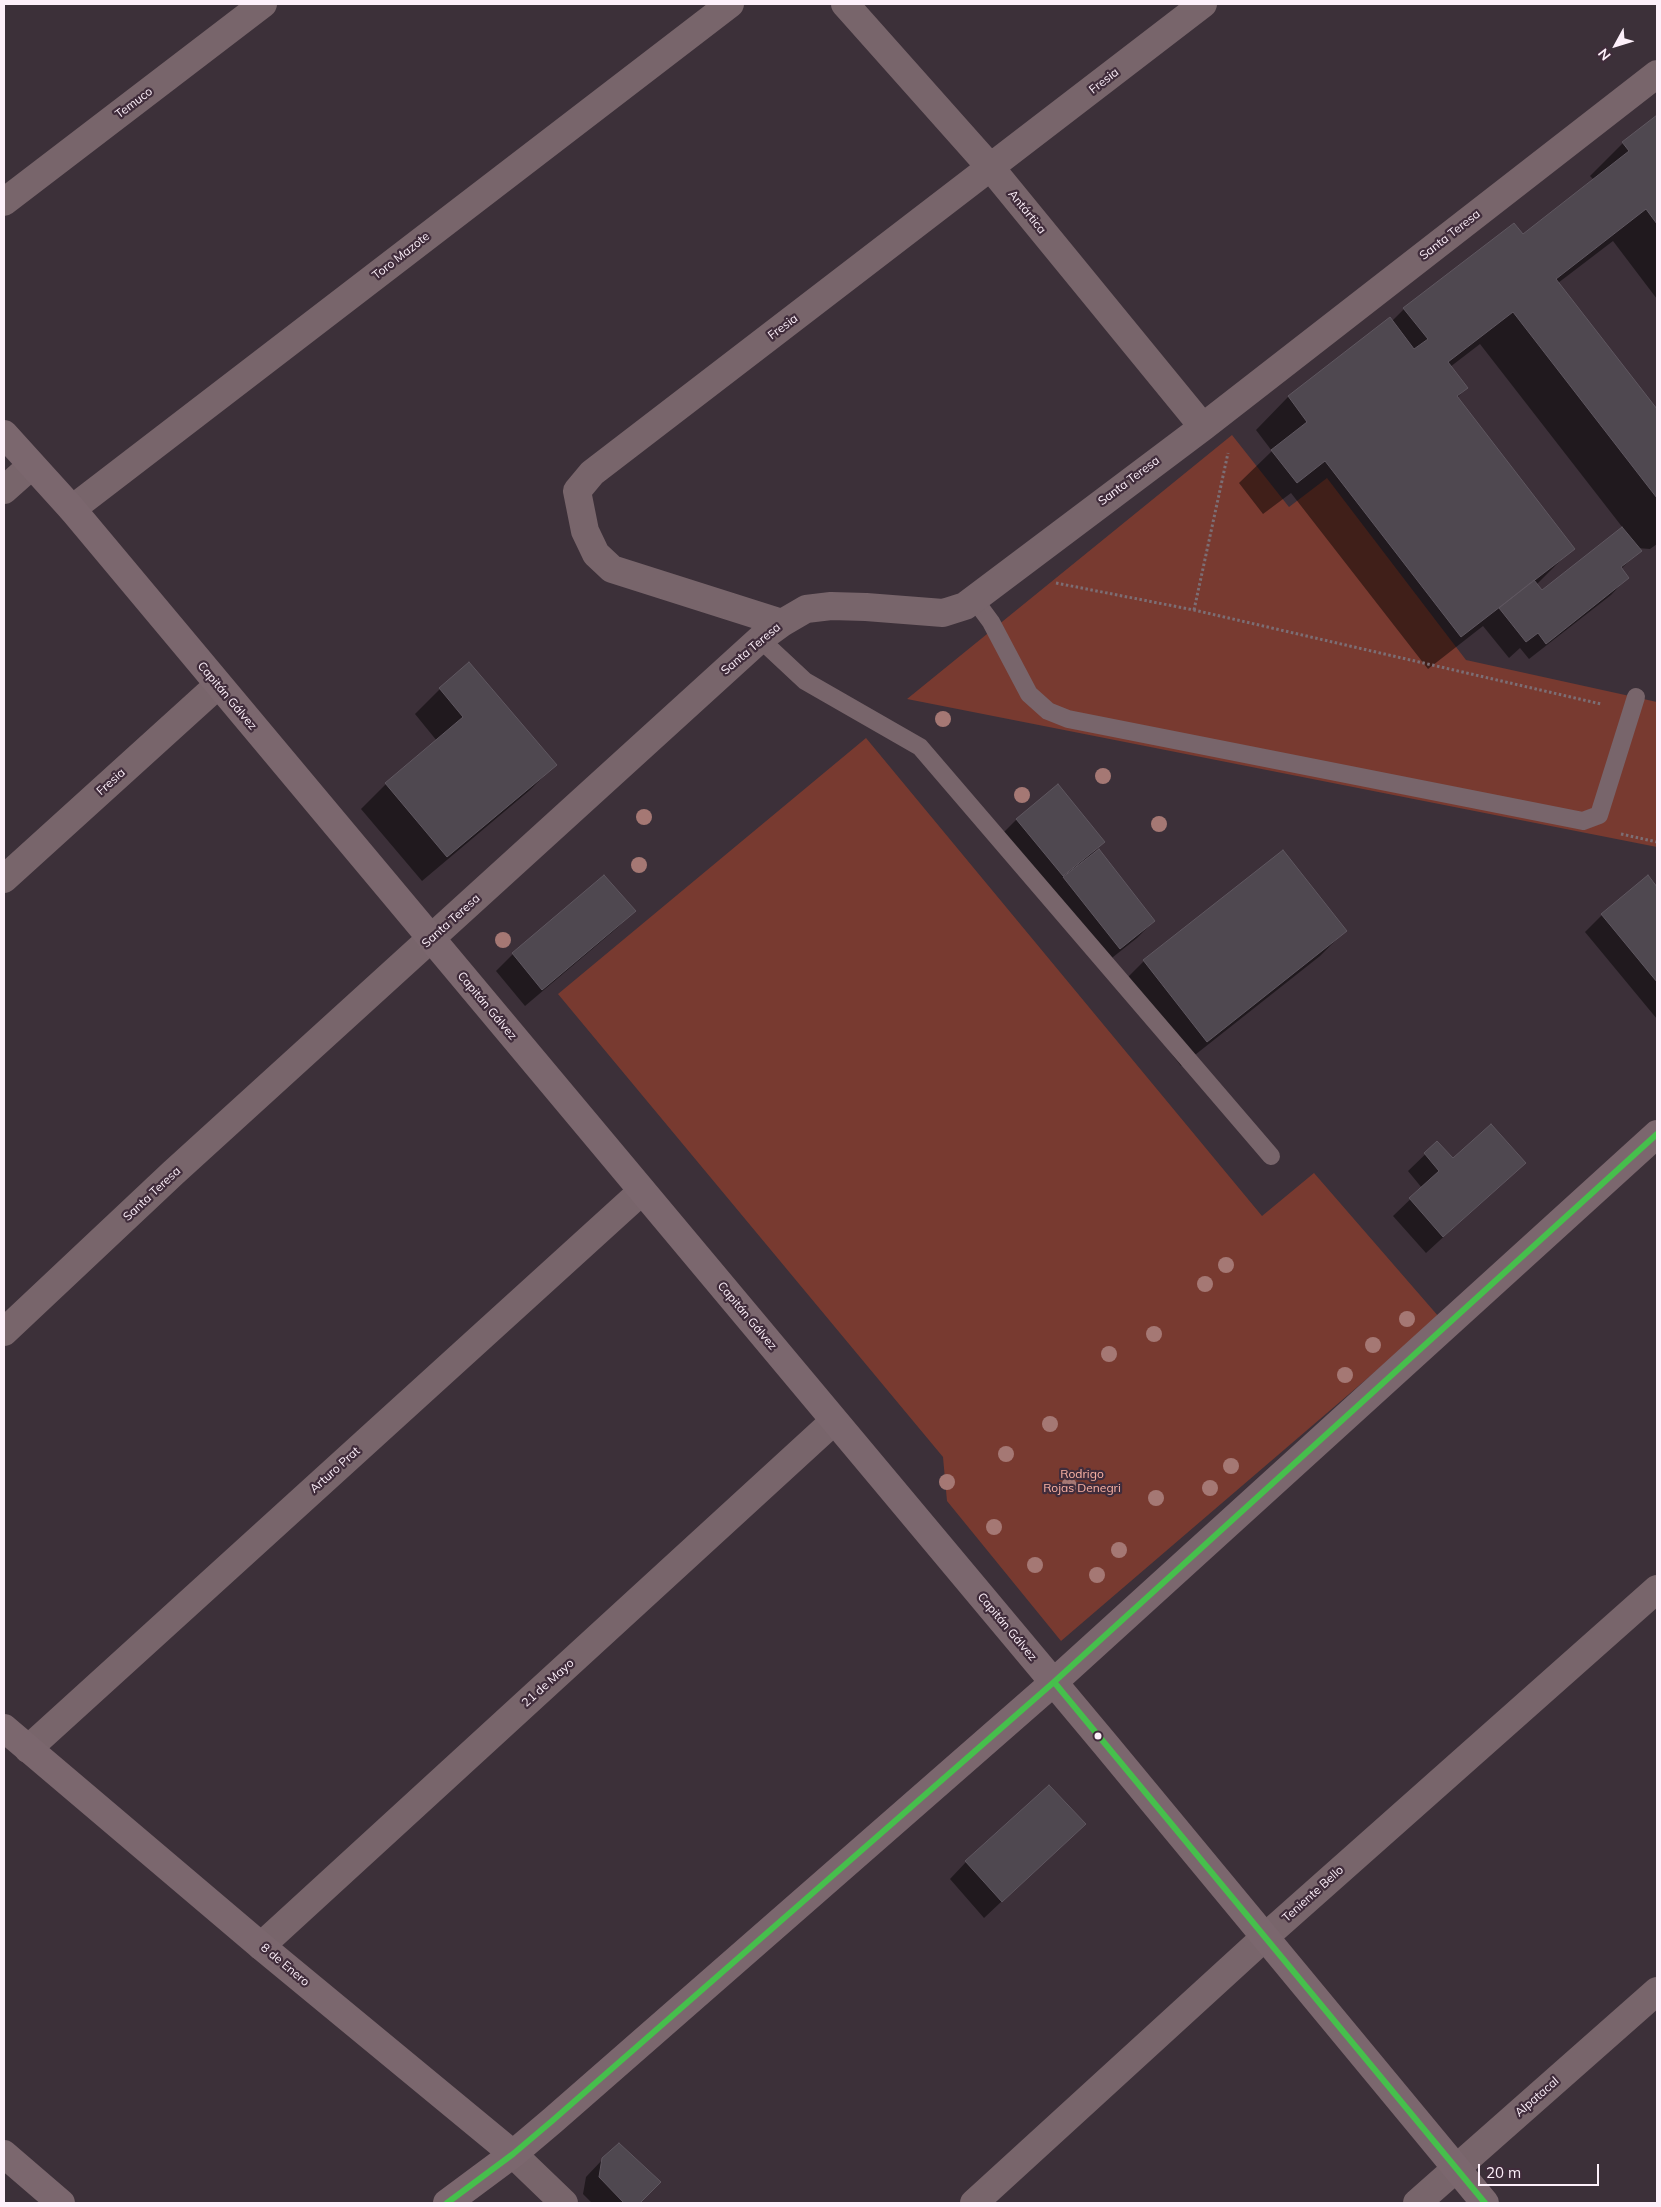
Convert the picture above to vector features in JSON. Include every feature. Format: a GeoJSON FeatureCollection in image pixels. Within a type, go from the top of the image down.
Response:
{"type":"FeatureCollection","features":[{"type":"Feature","properties":{"kind":"street","name":"Temuco"},"geometry":{"type":"LineString","coordinates":[[4,202],[264,4]]}},
{"type":"Feature","properties":{"kind":"street","name":"Toro Mazote"},"geometry":{"type":"LineString","coordinates":[[72,509],[730,4]]}},
{"type":"Feature","properties":{"kind":"street","name":"Antártica"},"geometry":{"type":"LineString","coordinates":[[845,4],[991,168],[1203,427]]}},
{"type":"Feature","properties":{"kind":"street","name":"Fresia"},"geometry":{"type":"LineString","coordinates":[[782,623],[612,570],[596,554],[585,532],[577,491],[592,473],[1203,4]]}},
{"type":"Feature","properties":{"kind":"street","name":"Santa Teresa"},"geometry":{"type":"LineString","coordinates":[[4,1332],[173,1174],[760,639],[782,623],[806,610],[831,606],[943,614],[965,606],[1006,573],[1203,427],[1657,74]]}},
{"type":"Feature","properties":{"kind":"street","name":"Capitán Gálvez"},"geometry":{"type":"LineString","coordinates":[[4,434],[72,509],[430,939],[1054,1682],[1485,2203]]}},
{"type":"Feature","properties":{"kind":"street"},"geometry":{"type":"LineString","coordinates":[[4,490],[31,466]]}},
{"type":"Feature","properties":{"kind":"street","name":"Fresia"},"geometry":{"type":"LineString","coordinates":[[4,879],[218,685]]}},
{"type":"Feature","properties":{"kind":"street"},"geometry":{"type":"LineString","coordinates":[[447,2203],[513,2154],[1054,1682],[1657,1134]]}},
{"type":"Feature","properties":{"kind":"street","name":"Arturo Prat"},"geometry":{"type":"LineString","coordinates":[[28,1749],[642,1191]]}},
{"type":"Feature","properties":{"kind":"street","name":"21 de Mayo"},"geometry":{"type":"LineString","coordinates":[[262,1946],[834,1421]]}},
{"type":"Feature","properties":{"kind":"street","name":"Teniente Bello"},"geometry":{"type":"LineString","coordinates":[[974,2203],[1265,1937],[1657,1589]]}},
{"type":"Feature","properties":{"kind":"street","name":"8 de Enero"},"geometry":{"type":"LineString","coordinates":[[4,1728],[262,1946],[513,2154],[564,2203]]}},
{"type":"Feature","properties":{"kind":"street","name":"Alpatacal"},"geometry":{"type":"LineString","coordinates":[[1417,2203],[1657,1991]]}},
{"type":"Feature","properties":{"kind":"street"},"geometry":{"type":"LineString","coordinates":[[4,2154],[62,2203]]}},
{"type":"Feature","properties":{"kind":"lane"},"geometry":{"type":"LineString","coordinates":[[974,599],[991,622],[1029,694],[1048,711],[1068,719],[1583,821],[1599,815],[1634,704]]}},
{"type":"Feature","properties":{"kind":"lane"},"geometry":{"type":"LineString","coordinates":[[760,639],[805,681],[920,747],[1271,1156]]}},
{"type":"Feature","properties":{"kind":"path"},"geometry":{"type":"LineString","coordinates":[[1194,610],[1232,435],[1203,427]]}},
{"type":"Feature","properties":{"kind":"path"},"geometry":{"type":"LineString","coordinates":[[1006,573],[1194,610],[1634,704]]}},
{"type":"Feature","properties":{"kind":"green space"},"geometry":{"type":"Polygon","coordinates":[[[1232,435],[1289,507],[1327,478],[1466,660],[1657,702],[1657,847],[907,699],[1232,435]]]}},
{"type":"Feature","properties":{"kind":"green space","name":"Rodrigo Rojas Denegri"},"geometry":{"type":"Polygon","coordinates":[[[866,738],[1262,1216],[1314,1173],[1439,1317],[1061,1641],[947,1501],[943,1457],[558,994],[866,738]]]}},
{"type":"Feature","properties":{"kind":"building"},"geometry":{"type":"Polygon","coordinates":[[[1657,115],[1657,224],[1646,209],[1556,279],[1657,409],[1657,498],[1513,312],[1448,362],[1468,388],[1457,396],[1575,549],[1461,637],[1325,461],[1297,483],[1271,450],[1307,422],[1288,396],[1390,317],[1414,349],[1428,339],[1403,308],[1514,223],[1523,234],[1629,151],[1622,142],[1657,115]]]}},
{"type":"Feature","properties":{"kind":"building"},"geometry":{"type":"Polygon","coordinates":[[[1622,527],[1642,551],[1621,567],[1629,578],[1546,644],[1538,633],[1526,642],[1499,608],[1534,580],[1542,590],[1622,527]]]}},
{"type":"Feature","properties":{"kind":"building"},"geometry":{"type":"Polygon","coordinates":[[[469,662],[557,765],[447,857],[385,783],[463,717],[439,688],[469,662]]]}},
{"type":"Feature","properties":{"kind":"building"},"geometry":{"type":"Polygon","coordinates":[[[1058,784],[1105,842],[1063,876],[1016,819],[1058,784]]]}},
{"type":"Feature","properties":{"kind":"building"},"geometry":{"type":"Polygon","coordinates":[[[1099,849],[1155,921],[1120,949],[1063,877],[1099,849]]]}},
{"type":"Feature","properties":{"kind":"building"},"geometry":{"type":"Polygon","coordinates":[[[1283,850],[1347,931],[1207,1042],[1143,960],[1283,850]]]}},
{"type":"Feature","properties":{"kind":"building"},"geometry":{"type":"Polygon","coordinates":[[[604,875],[636,911],[542,990],[512,953],[604,875]]]}},
{"type":"Feature","properties":{"kind":"building"},"geometry":{"type":"Polygon","coordinates":[[[1648,875],[1657,887],[1657,982],[1601,914],[1648,875]]]}},
{"type":"Feature","properties":{"kind":"building"},"geometry":{"type":"Polygon","coordinates":[[[1491,1124],[1526,1163],[1443,1237],[1409,1198],[1439,1171],[1424,1153],[1437,1141],[1453,1158],[1491,1124]]]}},
{"type":"Feature","properties":{"kind":"building"},"geometry":{"type":"Polygon","coordinates":[[[1049,1785],[1086,1824],[1002,1902],[965,1861],[1049,1785]]]}},
{"type":"Feature","properties":{"kind":"building"},"geometry":{"type":"Polygon","coordinates":[[[619,2143],[661,2182],[640,2203],[624,2203],[599,2177],[602,2158],[619,2143]]]}},
{"type":"Feature","properties":{"kind":"transit line"},"geometry":{"type":"LineString","coordinates":[[447,2203],[513,2154],[552,2121],[1054,1682],[1657,1134]]}},
{"type":"Feature","properties":{"kind":"transit line"},"geometry":{"type":"LineString","coordinates":[[1054,1682],[1485,2203]]}}]}
